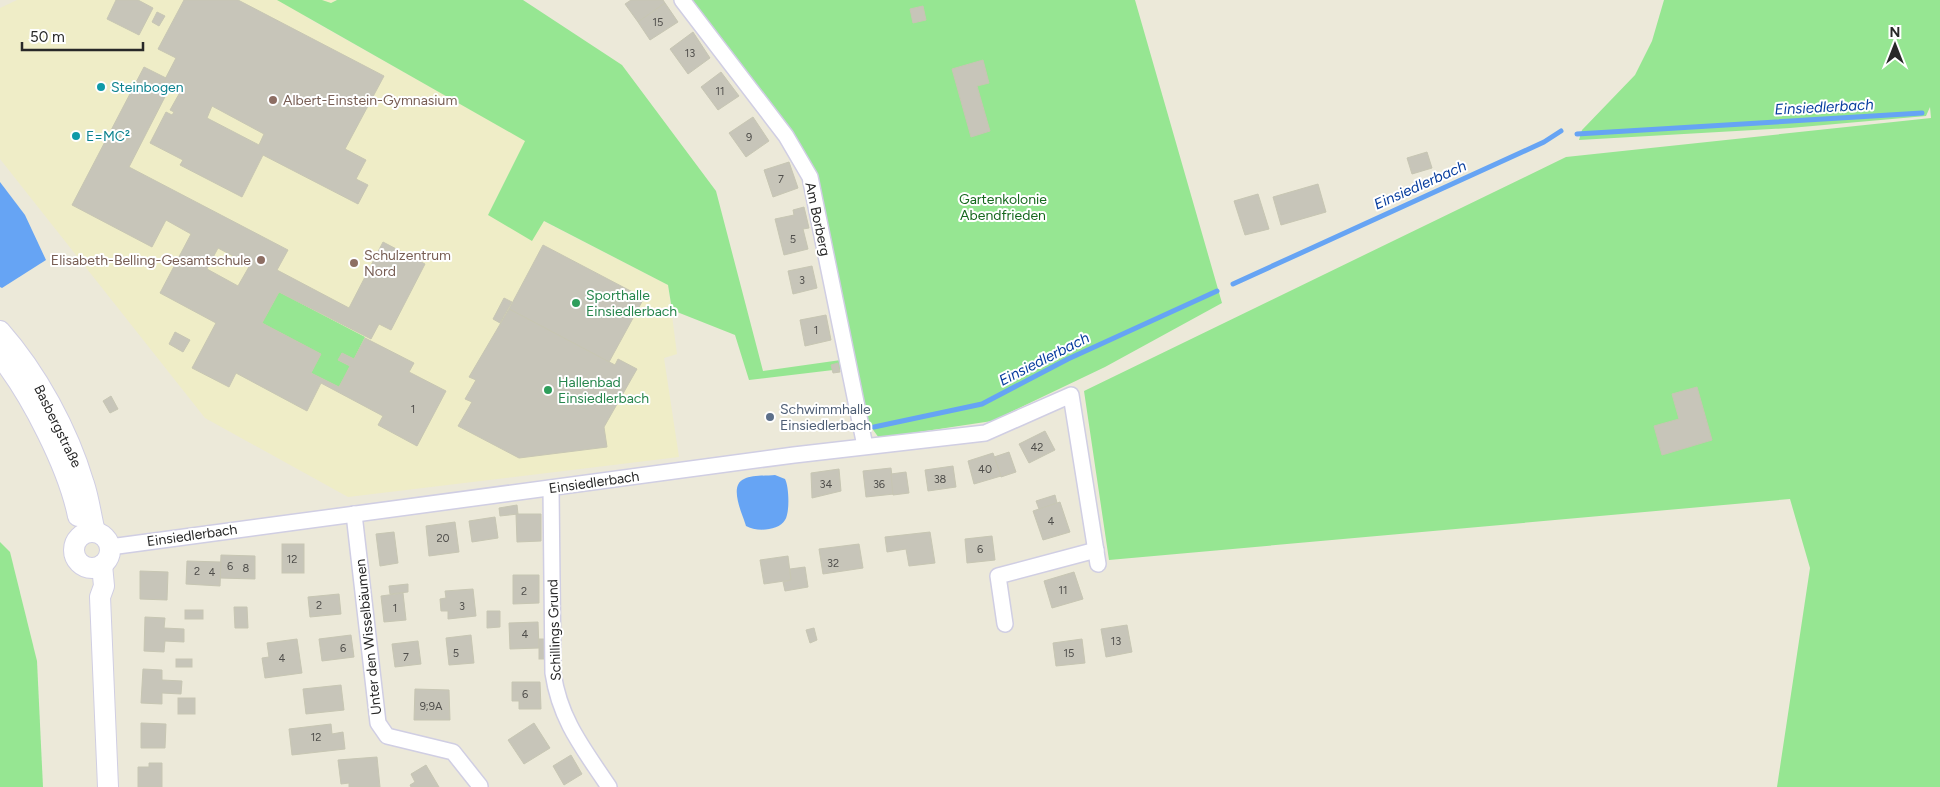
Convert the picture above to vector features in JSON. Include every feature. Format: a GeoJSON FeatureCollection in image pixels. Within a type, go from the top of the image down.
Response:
{"type":"FeatureCollection","features":[{"type":"Feature","properties":{"kind":"main road","name":"Basbergstraße"},"geometry":{"type":"LineString","coordinates":[[0,331],[38,384],[69,444],[85,485],[88,534]]}},
{"type":"Feature","properties":{"kind":"main road","name":"Basbergstraße"},"geometry":{"type":"LineString","coordinates":[[0,356],[37,416],[72,492],[88,534]]}},
{"type":"Feature","properties":{"kind":"main road"},"geometry":{"type":"LineString","coordinates":[[101,560],[77,560],[74,546],[88,534],[106,539],[101,560],[104,586],[100,597],[108,787]]}},
{"type":"Feature","properties":{"kind":"street","name":"Am Borberg"},"geometry":{"type":"LineString","coordinates":[[682,0],[786,136],[810,177],[865,446]]}},
{"type":"Feature","properties":{"kind":"street","name":"Einsiedlerbach"},"geometry":{"type":"LineString","coordinates":[[101,560],[354,514],[865,446],[985,433],[1071,395],[1097,557],[998,576],[1005,624]]}},
{"type":"Feature","properties":{"kind":"street","name":"Schillings Grund"},"geometry":{"type":"LineString","coordinates":[[551,488],[553,673],[557,698],[565,720],[609,787]]}},
{"type":"Feature","properties":{"kind":"street","name":"Unter den Wisselbäumen"},"geometry":{"type":"LineString","coordinates":[[354,514],[378,723],[387,736],[453,752],[480,786]]}},
{"type":"Feature","properties":{"kind":"shaded area","name":"Schulzentrum Nord"},"geometry":{"type":"Polygon","coordinates":[[[17,0],[337,0],[306,17],[526,141],[488,215],[543,221],[668,285],[677,354],[664,358],[679,457],[348,497],[205,418],[0,159],[0,8],[17,0]]]}},
{"type":"Feature","properties":{"kind":"green space","name":"Gartenkolonie Abendfrieden"},"geometry":{"type":"Polygon","coordinates":[[[277,0],[322,0],[331,3],[337,0],[523,0],[622,65],[716,191],[763,371],[848,359],[810,177],[682,0],[1135,0],[1222,303],[1105,367],[992,421],[879,438],[858,409],[850,368],[749,380],[735,335],[672,310],[668,285],[544,221],[532,241],[488,215],[525,141],[277,0]]]}},
{"type":"Feature","properties":{"kind":"green space"},"geometry":{"type":"Polygon","coordinates":[[[1664,0],[1940,0],[1940,787],[1777,787],[1810,568],[1790,499],[1109,560],[1084,391],[1566,157],[1931,118],[1930,107],[1926,116],[1790,128],[1579,140],[1582,130],[1635,75],[1652,41],[1664,0]]]}},
{"type":"Feature","properties":{"kind":"green space"},"geometry":{"type":"Polygon","coordinates":[[[279,292],[365,337],[354,359],[342,353],[338,360],[350,366],[339,387],[311,373],[321,354],[262,323],[279,292]]]}},
{"type":"Feature","properties":{"kind":"green space"},"geometry":{"type":"Polygon","coordinates":[[[0,542],[10,552],[37,661],[43,787],[0,787],[0,542]]]}},
{"type":"Feature","properties":{"kind":"water"},"geometry":{"type":"Polygon","coordinates":[[[0,182],[25,215],[46,260],[2,288],[0,287],[0,182]]]}},
{"type":"Feature","properties":{"kind":"water"},"geometry":{"type":"Polygon","coordinates":[[[775,475],[785,479],[786,482],[788,493],[787,517],[782,524],[773,528],[761,530],[746,526],[738,501],[737,488],[739,483],[751,477],[775,475]]]}},
{"type":"Feature","properties":{"kind":"building"},"geometry":{"type":"Polygon","coordinates":[[[116,0],[138,0],[153,8],[139,35],[107,19],[116,0]]]}},
{"type":"Feature","properties":{"kind":"building","name":"Albert-Einstein-Gymnasium"},"geometry":{"type":"Polygon","coordinates":[[[184,0],[238,0],[384,76],[345,149],[366,160],[356,179],[368,185],[358,204],[263,155],[242,197],[180,165],[183,160],[150,143],[166,112],[172,115],[174,112],[170,110],[179,94],[162,85],[176,58],[158,49],[184,0]],[[212,106],[207,118],[259,145],[264,134],[212,106]]]}},
{"type":"Feature","properties":{"kind":"building"},"geometry":{"type":"Polygon","coordinates":[[[631,0],[663,0],[665,3],[638,22],[625,4],[631,0]]]}},
{"type":"Feature","properties":{"kind":"building"},"geometry":{"type":"Polygon","coordinates":[[[665,3],[678,22],[650,40],[638,22],[665,3]]]}},
{"type":"Feature","properties":{"kind":"building"},"geometry":{"type":"Polygon","coordinates":[[[923,6],[926,20],[913,23],[910,9],[923,6]]]}},
{"type":"Feature","properties":{"kind":"building"},"geometry":{"type":"Polygon","coordinates":[[[157,12],[165,16],[159,26],[152,22],[157,12]]]}},
{"type":"Feature","properties":{"kind":"building"},"geometry":{"type":"Polygon","coordinates":[[[693,32],[710,58],[688,74],[670,49],[693,32]]]}},
{"type":"Feature","properties":{"kind":"building"},"geometry":{"type":"Polygon","coordinates":[[[983,60],[989,83],[977,86],[990,131],[971,137],[952,69],[983,60]]]}},
{"type":"Feature","properties":{"kind":"building","name":"Elisabeth-Belling-Gesamtschule"},"geometry":{"type":"Polygon","coordinates":[[[144,67],[166,78],[162,85],[169,89],[129,167],[288,250],[277,270],[349,308],[383,242],[425,264],[391,330],[379,324],[371,339],[279,292],[262,323],[321,354],[311,373],[339,387],[350,366],[338,360],[342,353],[354,359],[365,338],[414,363],[409,372],[446,391],[417,446],[378,425],[383,416],[321,383],[307,411],[236,373],[229,387],[192,368],[216,323],[160,293],[191,234],[166,220],[152,247],[72,205],[144,67]],[[218,248],[207,269],[238,286],[250,265],[218,248]]]}},
{"type":"Feature","properties":{"kind":"building"},"geometry":{"type":"Polygon","coordinates":[[[721,72],[739,96],[718,110],[701,87],[721,72]]]}},
{"type":"Feature","properties":{"kind":"building"},"geometry":{"type":"Polygon","coordinates":[[[753,117],[769,141],[746,157],[729,133],[753,117]]]}},
{"type":"Feature","properties":{"kind":"building"},"geometry":{"type":"Polygon","coordinates":[[[1427,152],[1432,168],[1412,174],[1407,158],[1427,152]]]}},
{"type":"Feature","properties":{"kind":"building"},"geometry":{"type":"Polygon","coordinates":[[[789,162],[798,188],[773,197],[764,170],[789,162]]]}},
{"type":"Feature","properties":{"kind":"building"},"geometry":{"type":"Polygon","coordinates":[[[1318,184],[1326,212],[1281,225],[1273,197],[1318,184]]]}},
{"type":"Feature","properties":{"kind":"building"},"geometry":{"type":"Polygon","coordinates":[[[1258,194],[1269,229],[1245,235],[1234,201],[1258,194]]]}},
{"type":"Feature","properties":{"kind":"building"},"geometry":{"type":"Polygon","coordinates":[[[804,207],[809,228],[803,229],[808,249],[784,255],[775,219],[794,215],[793,210],[804,207]]]}},
{"type":"Feature","properties":{"kind":"building","name":"Sporthalle Einsiedlerbach"},"geometry":{"type":"Polygon","coordinates":[[[543,245],[644,298],[609,362],[509,309],[543,245]]]}},
{"type":"Feature","properties":{"kind":"building"},"geometry":{"type":"Polygon","coordinates":[[[812,266],[817,288],[793,294],[788,271],[812,266]]]}},
{"type":"Feature","properties":{"kind":"building"},"geometry":{"type":"Polygon","coordinates":[[[504,298],[512,302],[500,323],[493,319],[504,298]]]}},
{"type":"Feature","properties":{"kind":"building","name":"Hallenbad Einsiedlerbach"},"geometry":{"type":"Polygon","coordinates":[[[509,309],[615,365],[618,359],[637,369],[604,427],[607,447],[519,458],[458,426],[472,402],[465,399],[476,380],[469,377],[509,309]]]}},
{"type":"Feature","properties":{"kind":"building"},"geometry":{"type":"Polygon","coordinates":[[[826,315],[831,340],[805,346],[800,320],[826,315]]]}},
{"type":"Feature","properties":{"kind":"building"},"geometry":{"type":"Polygon","coordinates":[[[175,332],[190,340],[183,352],[169,344],[175,332]]]}},
{"type":"Feature","properties":{"kind":"building"},"geometry":{"type":"Polygon","coordinates":[[[838,363],[840,372],[833,373],[831,365],[838,363]]]}},
{"type":"Feature","properties":{"kind":"building"},"geometry":{"type":"Polygon","coordinates":[[[1697,387],[1712,440],[1662,455],[1654,426],[1679,419],[1672,394],[1697,387]]]}},
{"type":"Feature","properties":{"kind":"building"},"geometry":{"type":"Polygon","coordinates":[[[111,396],[118,409],[110,413],[103,401],[111,396]]]}},
{"type":"Feature","properties":{"kind":"building"},"geometry":{"type":"Polygon","coordinates":[[[1045,431],[1055,450],[1029,463],[1019,444],[1045,431]]]}},
{"type":"Feature","properties":{"kind":"building"},"geometry":{"type":"Polygon","coordinates":[[[1009,452],[1016,472],[1001,477],[994,457],[1009,452]]]}},
{"type":"Feature","properties":{"kind":"building"},"geometry":{"type":"Polygon","coordinates":[[[993,453],[1001,476],[974,484],[968,461],[993,453]]]}},
{"type":"Feature","properties":{"kind":"building"},"geometry":{"type":"Polygon","coordinates":[[[953,466],[956,487],[928,491],[925,470],[953,466]]]}},
{"type":"Feature","properties":{"kind":"building"},"geometry":{"type":"Polygon","coordinates":[[[891,468],[894,494],[866,497],[863,471],[891,468]]]}},
{"type":"Feature","properties":{"kind":"building"},"geometry":{"type":"Polygon","coordinates":[[[839,469],[841,491],[812,498],[811,473],[839,469]]]}},
{"type":"Feature","properties":{"kind":"building"},"geometry":{"type":"Polygon","coordinates":[[[906,472],[909,493],[893,495],[891,474],[906,472]]]}},
{"type":"Feature","properties":{"kind":"building"},"geometry":{"type":"Polygon","coordinates":[[[1055,495],[1057,503],[1039,509],[1036,501],[1055,495]]]}},
{"type":"Feature","properties":{"kind":"building"},"geometry":{"type":"Polygon","coordinates":[[[1060,502],[1070,532],[1043,540],[1033,511],[1060,502]]]}},
{"type":"Feature","properties":{"kind":"building"},"geometry":{"type":"Polygon","coordinates":[[[517,505],[518,514],[500,516],[499,508],[517,505]]]}},
{"type":"Feature","properties":{"kind":"building"},"geometry":{"type":"Polygon","coordinates":[[[516,514],[541,514],[541,541],[517,542],[516,514]]]}},
{"type":"Feature","properties":{"kind":"building"},"geometry":{"type":"Polygon","coordinates":[[[495,517],[498,538],[472,542],[469,521],[495,517]]]}},
{"type":"Feature","properties":{"kind":"building"},"geometry":{"type":"Polygon","coordinates":[[[455,522],[459,552],[429,556],[426,526],[455,522]]]}},
{"type":"Feature","properties":{"kind":"building"},"geometry":{"type":"Polygon","coordinates":[[[394,532],[398,563],[380,566],[376,534],[394,532]]]}},
{"type":"Feature","properties":{"kind":"building"},"geometry":{"type":"Polygon","coordinates":[[[930,532],[935,563],[909,566],[906,549],[887,552],[885,537],[930,532]]]}},
{"type":"Feature","properties":{"kind":"building"},"geometry":{"type":"Polygon","coordinates":[[[992,536],[995,560],[967,563],[965,539],[992,536]]]}},
{"type":"Feature","properties":{"kind":"building"},"geometry":{"type":"Polygon","coordinates":[[[282,544],[304,544],[304,573],[282,573],[282,544]]]}},
{"type":"Feature","properties":{"kind":"building"},"geometry":{"type":"Polygon","coordinates":[[[859,544],[863,568],[823,574],[819,549],[859,544]]]}},
{"type":"Feature","properties":{"kind":"building"},"geometry":{"type":"Polygon","coordinates":[[[221,555],[255,556],[255,579],[220,578],[221,555]]]}},
{"type":"Feature","properties":{"kind":"building"},"geometry":{"type":"Polygon","coordinates":[[[788,556],[791,580],[764,584],[760,560],[788,556]]]}},
{"type":"Feature","properties":{"kind":"building"},"geometry":{"type":"Polygon","coordinates":[[[187,561],[221,562],[220,586],[186,584],[187,561]]]}},
{"type":"Feature","properties":{"kind":"building"},"geometry":{"type":"Polygon","coordinates":[[[805,567],[808,587],[785,591],[783,582],[791,580],[790,569],[805,567]]]}},
{"type":"Feature","properties":{"kind":"building"},"geometry":{"type":"Polygon","coordinates":[[[140,571],[168,572],[167,600],[140,599],[140,571]]]}},
{"type":"Feature","properties":{"kind":"building"},"geometry":{"type":"Polygon","coordinates":[[[1074,572],[1083,599],[1052,608],[1044,581],[1074,572]]]}},
{"type":"Feature","properties":{"kind":"building"},"geometry":{"type":"Polygon","coordinates":[[[513,575],[539,575],[539,603],[513,604],[513,575]]]}},
{"type":"Feature","properties":{"kind":"building"},"geometry":{"type":"Polygon","coordinates":[[[408,584],[408,592],[390,594],[389,586],[408,584]]]}},
{"type":"Feature","properties":{"kind":"building"},"geometry":{"type":"Polygon","coordinates":[[[473,589],[476,616],[448,619],[448,611],[441,611],[440,599],[446,598],[445,591],[473,589]]]}},
{"type":"Feature","properties":{"kind":"building"},"geometry":{"type":"Polygon","coordinates":[[[403,593],[406,620],[384,622],[381,596],[403,593]]]}},
{"type":"Feature","properties":{"kind":"building"},"geometry":{"type":"Polygon","coordinates":[[[339,594],[341,614],[310,617],[308,597],[339,594]]]}},
{"type":"Feature","properties":{"kind":"building"},"geometry":{"type":"Polygon","coordinates":[[[234,607],[247,607],[248,628],[235,628],[234,607]]]}},
{"type":"Feature","properties":{"kind":"building"},"geometry":{"type":"Polygon","coordinates":[[[185,610],[203,610],[203,619],[185,619],[185,610]]]}},
{"type":"Feature","properties":{"kind":"building"},"geometry":{"type":"Polygon","coordinates":[[[487,611],[500,611],[500,627],[487,628],[487,611]]]}},
{"type":"Feature","properties":{"kind":"building"},"geometry":{"type":"Polygon","coordinates":[[[145,617],[165,618],[164,628],[184,629],[184,642],[165,641],[164,652],[144,651],[145,617]]]}},
{"type":"Feature","properties":{"kind":"building"},"geometry":{"type":"Polygon","coordinates":[[[538,622],[539,648],[510,649],[509,623],[538,622]]]}},
{"type":"Feature","properties":{"kind":"building"},"geometry":{"type":"Polygon","coordinates":[[[1127,625],[1132,652],[1106,657],[1101,629],[1127,625]]]}},
{"type":"Feature","properties":{"kind":"building"},"geometry":{"type":"Polygon","coordinates":[[[814,628],[817,640],[810,643],[806,630],[814,628]]]}},
{"type":"Feature","properties":{"kind":"building"},"geometry":{"type":"Polygon","coordinates":[[[351,635],[354,657],[322,661],[319,639],[351,635]]]}},
{"type":"Feature","properties":{"kind":"building"},"geometry":{"type":"Polygon","coordinates":[[[471,635],[474,663],[449,665],[446,638],[471,635]]]}},
{"type":"Feature","properties":{"kind":"building"},"geometry":{"type":"Polygon","coordinates":[[[297,639],[302,673],[265,678],[262,658],[269,657],[267,643],[297,639]]]}},
{"type":"Feature","properties":{"kind":"building"},"geometry":{"type":"Polygon","coordinates":[[[539,639],[547,639],[547,659],[539,659],[539,639]]]}},
{"type":"Feature","properties":{"kind":"building"},"geometry":{"type":"Polygon","coordinates":[[[1082,639],[1085,663],[1056,666],[1053,643],[1082,639]]]}},
{"type":"Feature","properties":{"kind":"building"},"geometry":{"type":"Polygon","coordinates":[[[418,641],[421,664],[395,667],[392,644],[418,641]]]}},
{"type":"Feature","properties":{"kind":"building"},"geometry":{"type":"Polygon","coordinates":[[[176,659],[192,659],[192,667],[176,667],[176,659]]]}},
{"type":"Feature","properties":{"kind":"building"},"geometry":{"type":"Polygon","coordinates":[[[143,669],[162,670],[162,680],[182,681],[181,694],[162,693],[162,704],[141,703],[143,669]]]}},
{"type":"Feature","properties":{"kind":"building"},"geometry":{"type":"Polygon","coordinates":[[[512,682],[540,682],[541,709],[519,709],[519,701],[512,701],[512,682]]]}},
{"type":"Feature","properties":{"kind":"building"},"geometry":{"type":"Polygon","coordinates":[[[341,685],[344,710],[306,714],[303,689],[341,685]]]}},
{"type":"Feature","properties":{"kind":"building"},"geometry":{"type":"Polygon","coordinates":[[[415,689],[449,690],[450,720],[414,720],[415,689]]]}},
{"type":"Feature","properties":{"kind":"building"},"geometry":{"type":"Polygon","coordinates":[[[178,698],[195,698],[195,714],[178,714],[178,698]]]}},
{"type":"Feature","properties":{"kind":"building"},"geometry":{"type":"Polygon","coordinates":[[[141,723],[166,724],[165,748],[141,748],[141,723]]]}},
{"type":"Feature","properties":{"kind":"building"},"geometry":{"type":"Polygon","coordinates":[[[534,723],[550,748],[524,764],[508,740],[534,723]]]}},
{"type":"Feature","properties":{"kind":"building"},"geometry":{"type":"Polygon","coordinates":[[[331,724],[332,734],[343,732],[345,749],[292,755],[289,729],[331,724]]]}},
{"type":"Feature","properties":{"kind":"building"},"geometry":{"type":"Polygon","coordinates":[[[571,755],[582,774],[564,785],[553,766],[571,755]]]}},
{"type":"Feature","properties":{"kind":"building"},"geometry":{"type":"Polygon","coordinates":[[[377,757],[380,787],[349,787],[349,783],[341,784],[338,760],[377,757]]]}},
{"type":"Feature","properties":{"kind":"building"},"geometry":{"type":"Polygon","coordinates":[[[149,763],[162,763],[162,787],[138,787],[138,767],[149,767],[149,763]]]}},
{"type":"Feature","properties":{"kind":"building"},"geometry":{"type":"Polygon","coordinates":[[[426,765],[439,787],[411,787],[410,785],[415,782],[411,774],[426,765]]]}},
{"type":"Feature","properties":{"kind":"waterway","name":"Einsiedlerbach"},"geometry":{"type":"LineString","coordinates":[[1577,134],[1922,113]]}},
{"type":"Feature","properties":{"kind":"waterway","name":"Einsiedlerbach"},"geometry":{"type":"LineString","coordinates":[[1233,284],[1544,142],[1561,131]]}},
{"type":"Feature","properties":{"kind":"waterway","name":"Einsiedlerbach"},"geometry":{"type":"LineString","coordinates":[[874,427],[982,404],[1068,359],[1217,291]]}},
{"type":"Feature","properties":{"kind":"place","name":"Steinbogen"},"geometry":{"type":"Point","coordinates":[101,87]}},
{"type":"Feature","properties":{"kind":"place","name":"Albert-Einstein-Gymnasium"},"geometry":{"type":"Point","coordinates":[273,100]}},
{"type":"Feature","properties":{"kind":"place","name":"E=MC²"},"geometry":{"type":"Point","coordinates":[76,136]}},
{"type":"Feature","properties":{"kind":"place","name":"Elisabeth-Belling-Gesamtschule"},"geometry":{"type":"Point","coordinates":[261,260]}},
{"type":"Feature","properties":{"kind":"place","name":"Schulzentrum Nord"},"geometry":{"type":"Point","coordinates":[354,263]}},
{"type":"Feature","properties":{"kind":"place","name":"Sporthalle Einsiedlerbach"},"geometry":{"type":"Point","coordinates":[576,303]}},
{"type":"Feature","properties":{"kind":"place","name":"Hallenbad Einsiedlerbach"},"geometry":{"type":"Point","coordinates":[548,390]}},
{"type":"Feature","properties":{"kind":"place","name":"Schwimmhalle Einsiedlerbach"},"geometry":{"type":"Point","coordinates":[770,417]}}]}
